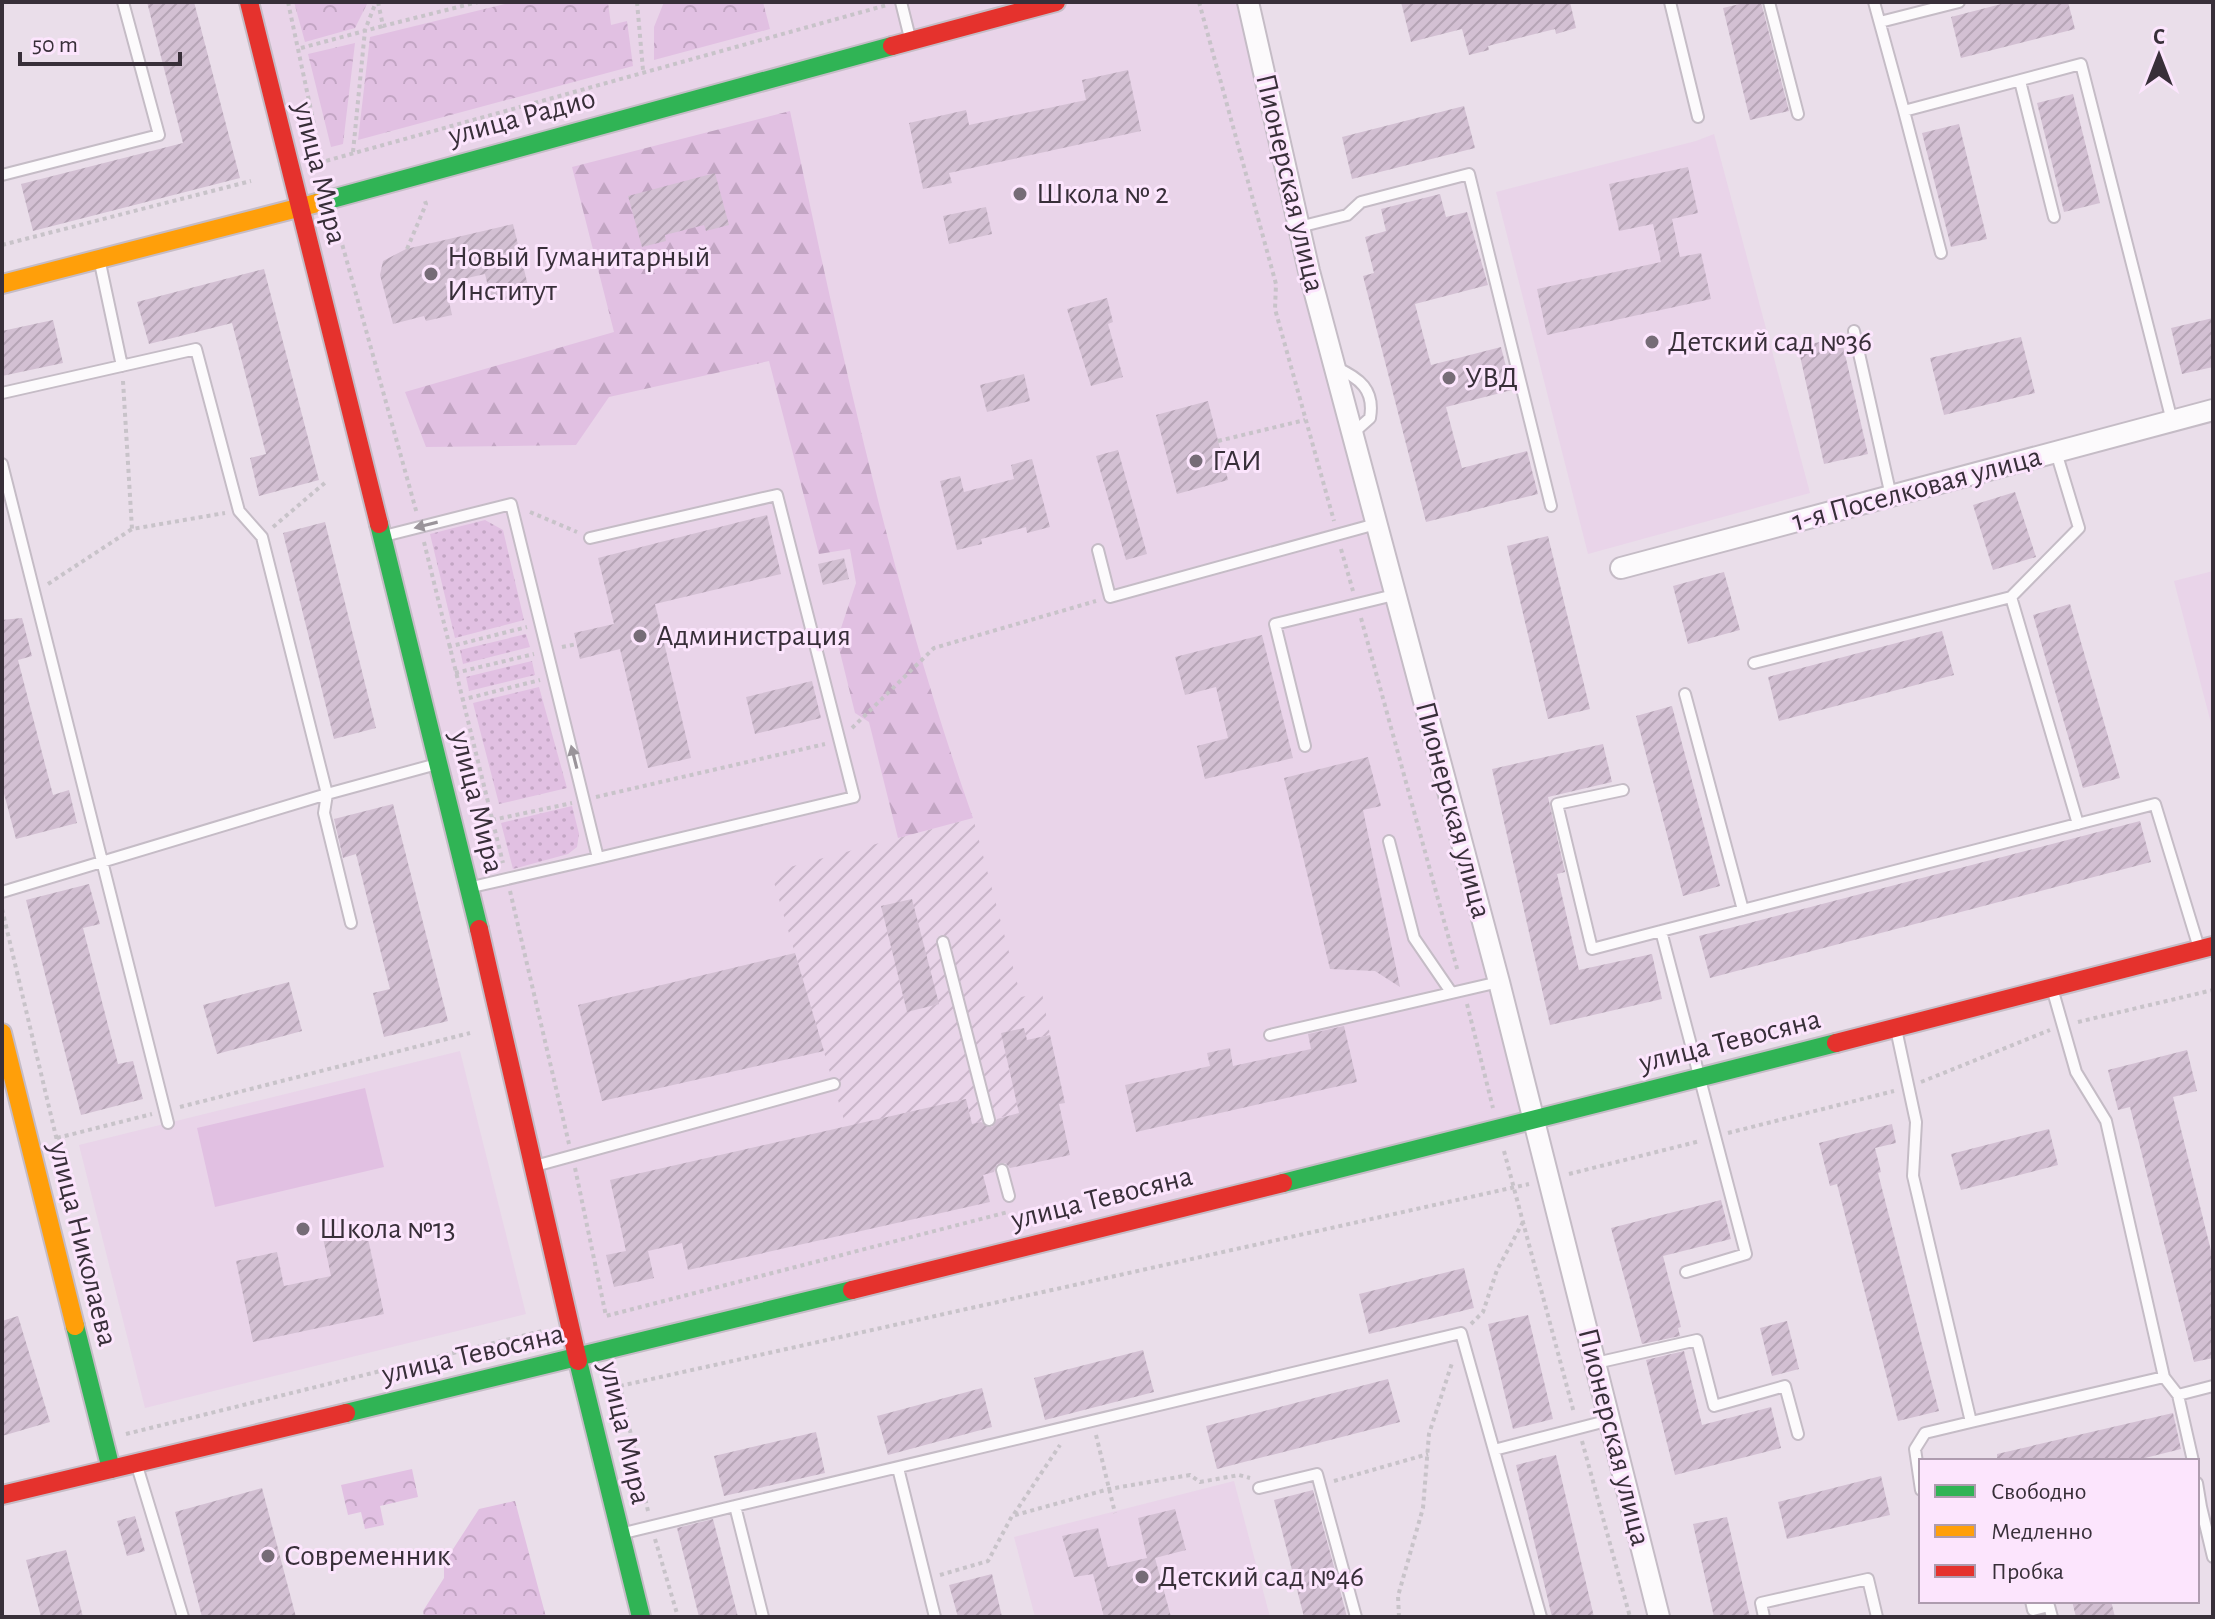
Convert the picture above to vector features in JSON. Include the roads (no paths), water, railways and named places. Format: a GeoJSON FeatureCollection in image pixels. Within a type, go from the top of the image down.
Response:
{"type":"FeatureCollection","features":[{"type":"Feature","properties":{"kind":"main road","name":"улица Мира"},"geometry":{"type":"LineString","coordinates":[[249,2],[470,888],[641,1617]]}},
{"type":"Feature","properties":{"kind":"main road","name":"улица Радио"},"geometry":{"type":"LineString","coordinates":[[2,284],[300,207],[1056,2]]}},
{"type":"Feature","properties":{"kind":"main road","name":"улица Тевосяна"},"geometry":{"type":"LineString","coordinates":[[2,1495],[579,1358],[1534,1120],[2206,948]]}},
{"type":"Feature","properties":{"kind":"main road","name":"улица Николаева"},"geometry":{"type":"LineString","coordinates":[[2,1033],[111,1469]]}},
{"type":"Feature","properties":{"kind":"street","name":"Пионерская улица"},"geometry":{"type":"LineString","coordinates":[[1248,2],[1334,367],[1499,982],[1659,1617]]}},
{"type":"Feature","properties":{"kind":"street","name":"1-я Поселковая улица"},"geometry":{"type":"LineString","coordinates":[[1621,568],[2213,410]]}},
{"type":"Feature","properties":{"kind":"lane"},"geometry":{"type":"LineString","coordinates":[[2,175],[159,135],[123,2]]}},
{"type":"Feature","properties":{"kind":"lane"},"geometry":{"type":"LineString","coordinates":[[899,2],[911,40]]}},
{"type":"Feature","properties":{"kind":"lane"},"geometry":{"type":"LineString","coordinates":[[1670,2],[1698,117]]}},
{"type":"Feature","properties":{"kind":"lane"},"geometry":{"type":"LineString","coordinates":[[1769,2],[1798,114]]}},
{"type":"Feature","properties":{"kind":"lane"},"geometry":{"type":"LineString","coordinates":[[1874,2],[1941,253]]}},
{"type":"Feature","properties":{"kind":"lane"},"geometry":{"type":"LineString","coordinates":[[1880,22],[1959,2]]}},
{"type":"Feature","properties":{"kind":"lane"},"geometry":{"type":"LineString","coordinates":[[1904,111],[2081,64],[2172,421]]}},
{"type":"Feature","properties":{"kind":"lane"},"geometry":{"type":"LineString","coordinates":[[2020,81],[2054,217]]}},
{"type":"Feature","properties":{"kind":"lane"},"geometry":{"type":"LineString","coordinates":[[1299,227],[1347,215],[1361,202],[1469,174],[1551,506]]}},
{"type":"Feature","properties":{"kind":"lane"},"geometry":{"type":"LineString","coordinates":[[99,259],[122,366]]}},
{"type":"Feature","properties":{"kind":"lane"},"geometry":{"type":"LineString","coordinates":[[1854,331],[1891,496]]}},
{"type":"Feature","properties":{"kind":"lane"},"geometry":{"type":"LineString","coordinates":[[2,393],[196,349],[239,511],[262,537],[327,794],[324,813],[351,923]]}},
{"type":"Feature","properties":{"kind":"lane"},"geometry":{"type":"LineString","coordinates":[[1754,663],[2011,597],[2079,528],[2056,452]]}},
{"type":"Feature","properties":{"kind":"lane"},"geometry":{"type":"LineString","coordinates":[[2,464],[168,1123]]}},
{"type":"Feature","properties":{"kind":"lane"},"geometry":{"type":"LineString","coordinates":[[470,888],[854,797],[777,495],[590,538]]}},
{"type":"Feature","properties":{"kind":"lane"},"geometry":{"type":"LineString","coordinates":[[382,537],[511,504],[598,858]]}},
{"type":"Feature","properties":{"kind":"lane"},"geometry":{"type":"LineString","coordinates":[[1098,550],[1110,597],[1376,524]]}},
{"type":"Feature","properties":{"kind":"lane"},"geometry":{"type":"LineString","coordinates":[[1305,746],[1275,624],[1394,595]]}},
{"type":"Feature","properties":{"kind":"lane"},"geometry":{"type":"LineString","coordinates":[[2011,597],[2078,824]]}},
{"type":"Feature","properties":{"kind":"lane"},"geometry":{"type":"LineString","coordinates":[[1685,694],[1743,910]]}},
{"type":"Feature","properties":{"kind":"lane"},"geometry":{"type":"LineString","coordinates":[[2,892],[327,794],[439,764]]}},
{"type":"Feature","properties":{"kind":"lane"},"geometry":{"type":"LineString","coordinates":[[1623,790],[1557,804],[1592,949],[2155,804],[2206,948]]}},
{"type":"Feature","properties":{"kind":"lane"},"geometry":{"type":"LineString","coordinates":[[1389,841],[1414,938],[1451,992]]}},
{"type":"Feature","properties":{"kind":"lane"},"geometry":{"type":"LineString","coordinates":[[1661,931],[1746,1254],[1686,1272]]}},
{"type":"Feature","properties":{"kind":"lane"},"geometry":{"type":"LineString","coordinates":[[943,942],[989,1120]]}},
{"type":"Feature","properties":{"kind":"lane"},"geometry":{"type":"LineString","coordinates":[[1270,1035],[1499,982]]}},
{"type":"Feature","properties":{"kind":"lane"},"geometry":{"type":"LineString","coordinates":[[2052,987],[2076,1072],[2106,1121],[2164,1377],[2178,1395],[2193,1459]]}},
{"type":"Feature","properties":{"kind":"lane"},"geometry":{"type":"LineString","coordinates":[[1896,1027],[1916,1122],[1913,1176],[1971,1422]]}},
{"type":"Feature","properties":{"kind":"lane"},"geometry":{"type":"LineString","coordinates":[[534,1166],[834,1084]]}},
{"type":"Feature","properties":{"kind":"lane"},"geometry":{"type":"LineString","coordinates":[[1002,1170],[1009,1196]]}},
{"type":"Feature","properties":{"kind":"lane"},"geometry":{"type":"LineString","coordinates":[[620,1534],[1461,1333],[1541,1617]]}},
{"type":"Feature","properties":{"kind":"lane"},"geometry":{"type":"LineString","coordinates":[[1596,1363],[1697,1340],[1714,1406],[1785,1386],[1798,1434]]}},
{"type":"Feature","properties":{"kind":"lane"},"geometry":{"type":"LineString","coordinates":[[1919,1476],[1915,1449],[1925,1433],[2164,1377]]}},
{"type":"Feature","properties":{"kind":"lane"},"geometry":{"type":"LineString","coordinates":[[2178,1395],[2213,1386]]}},
{"type":"Feature","properties":{"kind":"lane"},"geometry":{"type":"LineString","coordinates":[[1494,1450],[1610,1420]]}},
{"type":"Feature","properties":{"kind":"lane"},"geometry":{"type":"LineString","coordinates":[[136,1463],[183,1617]]}},
{"type":"Feature","properties":{"kind":"lane"},"geometry":{"type":"LineString","coordinates":[[898,1468],[935,1617]]}},
{"type":"Feature","properties":{"kind":"lane"},"geometry":{"type":"LineString","coordinates":[[1259,1488],[1317,1474],[1356,1617]]}},
{"type":"Feature","properties":{"kind":"lane"},"geometry":{"type":"LineString","coordinates":[[735,1506],[763,1617]]}},
{"type":"Feature","properties":{"kind":"lane"},"geometry":{"type":"LineString","coordinates":[[2199,1508],[2213,1557]]}},
{"type":"Feature","properties":{"kind":"lane"},"geometry":{"type":"LineString","coordinates":[[1764,1617],[1761,1603],[1868,1579],[1877,1617]]}},
{"type":"Feature","properties":{"kind":"lane"},"geometry":{"type":"LineString","coordinates":[[2031,1603],[2033,1610],[2049,1606],[2052,1617]]}},
{"type":"Feature","properties":{"kind":"place","name":"Школа № 2"},"geometry":{"type":"Point","coordinates":[1020,194]}},
{"type":"Feature","properties":{"kind":"place","name":"Новый Гуманитарный Институт"},"geometry":{"type":"Point","coordinates":[431,274]}},
{"type":"Feature","properties":{"kind":"place","name":"Детский сад №36"},"geometry":{"type":"Point","coordinates":[1652,342]}},
{"type":"Feature","properties":{"kind":"place","name":"УВД"},"geometry":{"type":"Point","coordinates":[1449,378]}},
{"type":"Feature","properties":{"kind":"place","name":"ГАИ"},"geometry":{"type":"Point","coordinates":[1196,461]}},
{"type":"Feature","properties":{"kind":"place","name":"Администрация"},"geometry":{"type":"Point","coordinates":[640,636]}},
{"type":"Feature","properties":{"kind":"place","name":"Школа №13"},"geometry":{"type":"Point","coordinates":[303,1229]}},
{"type":"Feature","properties":{"kind":"place","name":"Современник"},"geometry":{"type":"Point","coordinates":[268,1556]}},
{"type":"Feature","properties":{"kind":"place","name":"Детский сад №46"},"geometry":{"type":"Point","coordinates":[1142,1577]}}]}
